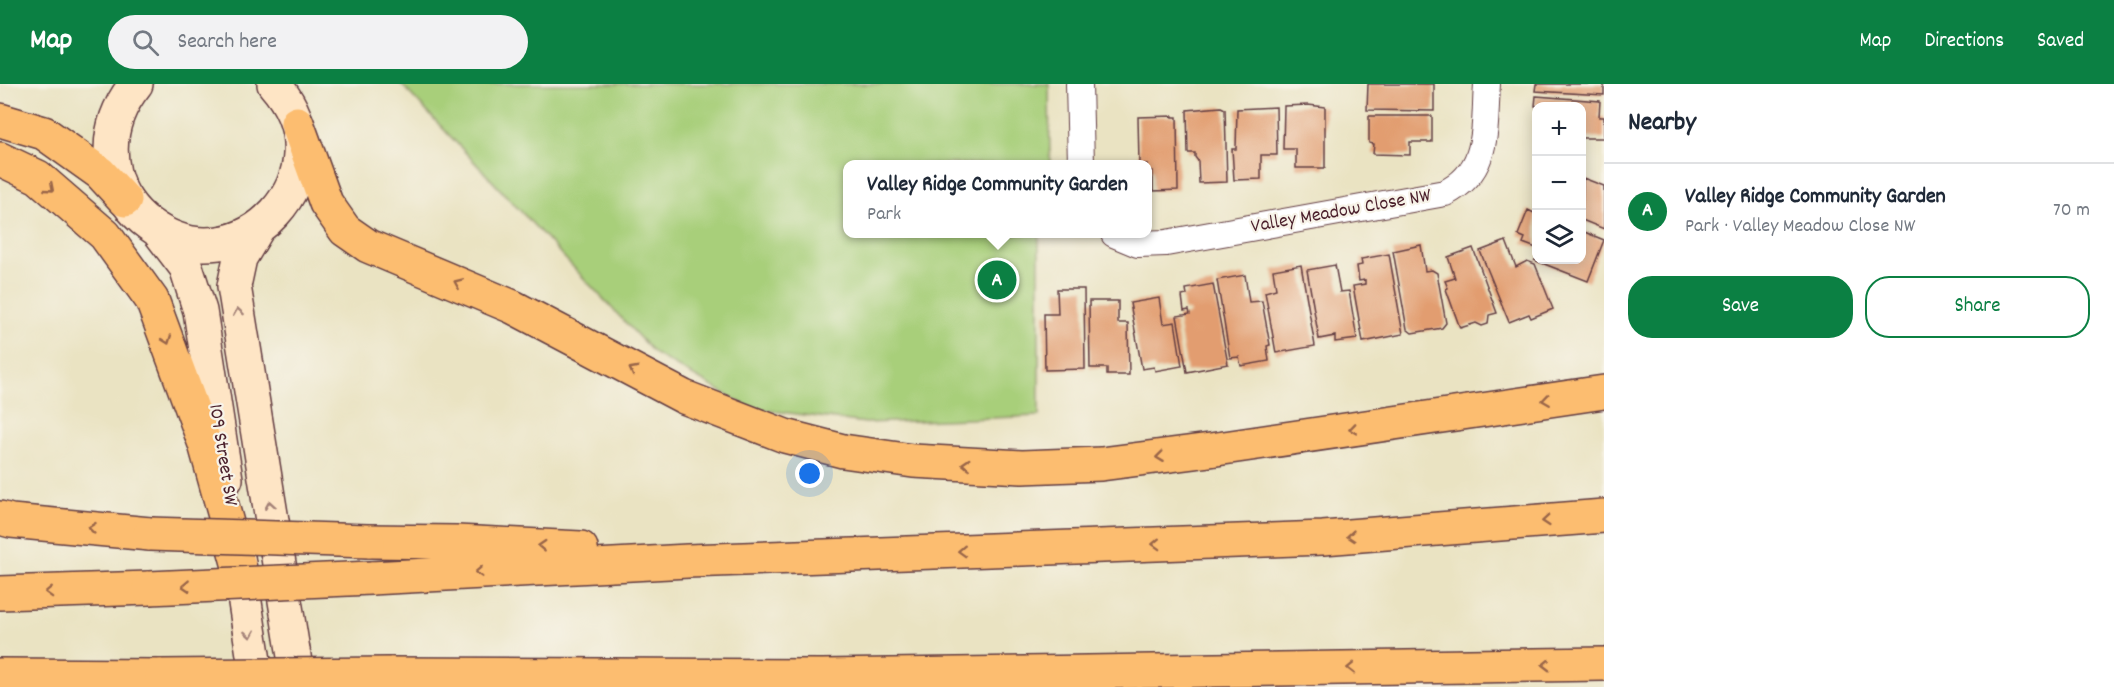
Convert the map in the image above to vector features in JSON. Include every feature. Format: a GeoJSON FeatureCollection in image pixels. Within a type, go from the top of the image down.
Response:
{"type":"FeatureCollection","features":[{"type":"Feature","properties":{"kind":"highway"},"geometry":{"type":"LineString","coordinates":[[0,120],[44,133],[100,173],[125,200]]}},
{"type":"Feature","properties":{"kind":"highway"},"geometry":{"type":"LineString","coordinates":[[297,123],[326,203],[345,230],[368,246],[513,307],[684,397],[785,436],[843,451],[913,461],[1022,467],[1101,464],[1604,392]]}},
{"type":"Feature","properties":{"kind":"highway"},"geometry":{"type":"LineString","coordinates":[[0,159],[38,177],[105,235],[152,300],[205,444],[240,570]]}},
{"type":"Feature","properties":{"kind":"highway"},"geometry":{"type":"LineString","coordinates":[[0,593],[370,578],[768,558],[1323,538],[1604,516]]}},
{"type":"Feature","properties":{"kind":"highway"},"geometry":{"type":"LineString","coordinates":[[0,518],[11,521],[150,534],[457,542],[768,558]]}},
{"type":"Feature","properties":{"kind":"highway"},"geometry":{"type":"LineString","coordinates":[[0,675],[822,676],[1604,664]]}},
{"type":"Feature","properties":{"kind":"street"},"geometry":{"type":"LineString","coordinates":[[136,84],[126,96],[116,116],[111,137],[111,158],[116,180],[125,200],[140,218],[160,233],[184,242],[210,244],[235,239],[258,228],[276,213],[290,194],[298,171],[301,147],[297,123],[286,97],[274,84]]}},
{"type":"Feature","properties":{"kind":"street"},"geometry":{"type":"LineString","coordinates":[[1079,84],[1081,160]]}},
{"type":"Feature","properties":{"kind":"street","name":"Valley Meadow Close NW"},"geometry":{"type":"LineString","coordinates":[[1124,238],[1138,244],[1166,243],[1445,194],[1466,180],[1479,160],[1483,142],[1487,84]]}},
{"type":"Feature","properties":{"kind":"street","name":"109 Street SW"},"geometry":{"type":"LineString","coordinates":[[258,228],[240,258],[234,285],[299,687]]}},
{"type":"Feature","properties":{"kind":"street","name":"109 Street SW"},"geometry":{"type":"LineString","coordinates":[[160,233],[186,267],[200,311],[258,687]]}},
{"type":"Feature","properties":{"kind":"green space"},"geometry":{"type":"Polygon","coordinates":[[[401,84],[1049,84],[1050,160],[843,160],[843,238],[1039,238],[1039,416],[866,423],[750,408],[655,354],[401,84]]]}},
{"type":"Feature","properties":{"kind":"building"},"geometry":{"type":"Polygon","coordinates":[[[1368,84],[1434,84],[1434,111],[1367,110],[1368,84]]]}},
{"type":"Feature","properties":{"kind":"building"},"geometry":{"type":"Polygon","coordinates":[[[1536,84],[1604,84],[1604,95],[1535,91],[1536,84]]]}},
{"type":"Feature","properties":{"kind":"building"},"geometry":{"type":"Polygon","coordinates":[[[1536,96],[1600,101],[1599,117],[1604,117],[1604,138],[1586,138],[1586,102],[1535,102],[1536,96]]]}},
{"type":"Feature","properties":{"kind":"building"},"geometry":{"type":"Polygon","coordinates":[[[1284,106],[1325,107],[1325,168],[1296,168],[1296,149],[1283,149],[1284,106]]]}},
{"type":"Feature","properties":{"kind":"building"},"geometry":{"type":"Polygon","coordinates":[[[1221,107],[1225,109],[1227,182],[1199,183],[1198,161],[1195,153],[1188,153],[1187,110],[1221,107]]]}},
{"type":"Feature","properties":{"kind":"building"},"geometry":{"type":"Polygon","coordinates":[[[1276,107],[1277,155],[1261,155],[1261,179],[1234,180],[1232,149],[1236,149],[1237,109],[1276,107]]]}},
{"type":"Feature","properties":{"kind":"building"},"geometry":{"type":"Polygon","coordinates":[[[1369,116],[1432,116],[1432,142],[1410,142],[1410,155],[1373,154],[1374,144],[1369,143],[1369,116]]]}},
{"type":"Feature","properties":{"kind":"building"},"geometry":{"type":"Polygon","coordinates":[[[1138,117],[1177,117],[1178,190],[1153,191],[1152,160],[1139,160],[1138,117]]]}},
{"type":"Feature","properties":{"kind":"building"},"geometry":{"type":"Polygon","coordinates":[[[1586,179],[1604,186],[1604,229],[1586,222],[1586,179]]]}},
{"type":"Feature","properties":{"kind":"building"},"geometry":{"type":"Polygon","coordinates":[[[1528,210],[1532,212],[1532,246],[1523,243],[1525,238],[1518,235],[1528,210]]]}},
{"type":"Feature","properties":{"kind":"building"},"geometry":{"type":"Polygon","coordinates":[[[1586,233],[1604,240],[1588,281],[1544,264],[1586,264],[1586,233]]]}},
{"type":"Feature","properties":{"kind":"building"},"geometry":{"type":"Polygon","coordinates":[[[1506,241],[1516,267],[1527,261],[1535,264],[1553,309],[1531,318],[1529,314],[1509,322],[1480,251],[1506,241]]]}},
{"type":"Feature","properties":{"kind":"building"},"geometry":{"type":"Polygon","coordinates":[[[1421,245],[1425,271],[1432,270],[1437,273],[1446,323],[1442,328],[1412,333],[1407,329],[1393,251],[1421,245]]]}},
{"type":"Feature","properties":{"kind":"building"},"geometry":{"type":"Polygon","coordinates":[[[1473,248],[1497,313],[1489,315],[1488,324],[1482,326],[1476,323],[1460,328],[1446,289],[1448,288],[1445,281],[1455,278],[1448,257],[1473,248]]]}},
{"type":"Feature","properties":{"kind":"building"},"geometry":{"type":"Polygon","coordinates":[[[1389,254],[1403,334],[1363,342],[1353,286],[1365,284],[1365,280],[1359,281],[1357,266],[1362,265],[1361,259],[1389,254]]]}},
{"type":"Feature","properties":{"kind":"building"},"geometry":{"type":"Polygon","coordinates":[[[1301,265],[1315,346],[1276,353],[1265,292],[1276,289],[1273,270],[1301,265]]]}},
{"type":"Feature","properties":{"kind":"building"},"geometry":{"type":"Polygon","coordinates":[[[1335,265],[1340,292],[1349,291],[1357,339],[1335,342],[1335,336],[1319,339],[1307,270],[1335,265]]]}},
{"type":"Feature","properties":{"kind":"building"},"geometry":{"type":"Polygon","coordinates":[[[1245,275],[1249,302],[1262,301],[1270,345],[1267,346],[1269,361],[1241,366],[1239,357],[1230,358],[1217,280],[1245,275]]]}},
{"type":"Feature","properties":{"kind":"building"},"geometry":{"type":"Polygon","coordinates":[[[1213,284],[1228,364],[1187,372],[1177,316],[1190,314],[1189,310],[1184,311],[1182,296],[1187,295],[1186,289],[1213,284]]]}},
{"type":"Feature","properties":{"kind":"building"},"geometry":{"type":"Polygon","coordinates":[[[1057,289],[1084,289],[1085,369],[1045,370],[1044,314],[1058,314],[1057,289]]]}},
{"type":"Feature","properties":{"kind":"building"},"geometry":{"type":"Polygon","coordinates":[[[1159,298],[1163,324],[1175,322],[1182,366],[1155,371],[1154,367],[1142,369],[1130,303],[1159,298]]]}},
{"type":"Feature","properties":{"kind":"building"},"geometry":{"type":"Polygon","coordinates":[[[1089,301],[1118,301],[1118,323],[1128,323],[1129,375],[1107,375],[1107,368],[1090,368],[1089,301]]]}},
{"type":"Feature","properties":{"kind":"place","name":"Valley Ridge Community Garden"},"geometry":{"type":"Point","coordinates":[997,280]}}]}
